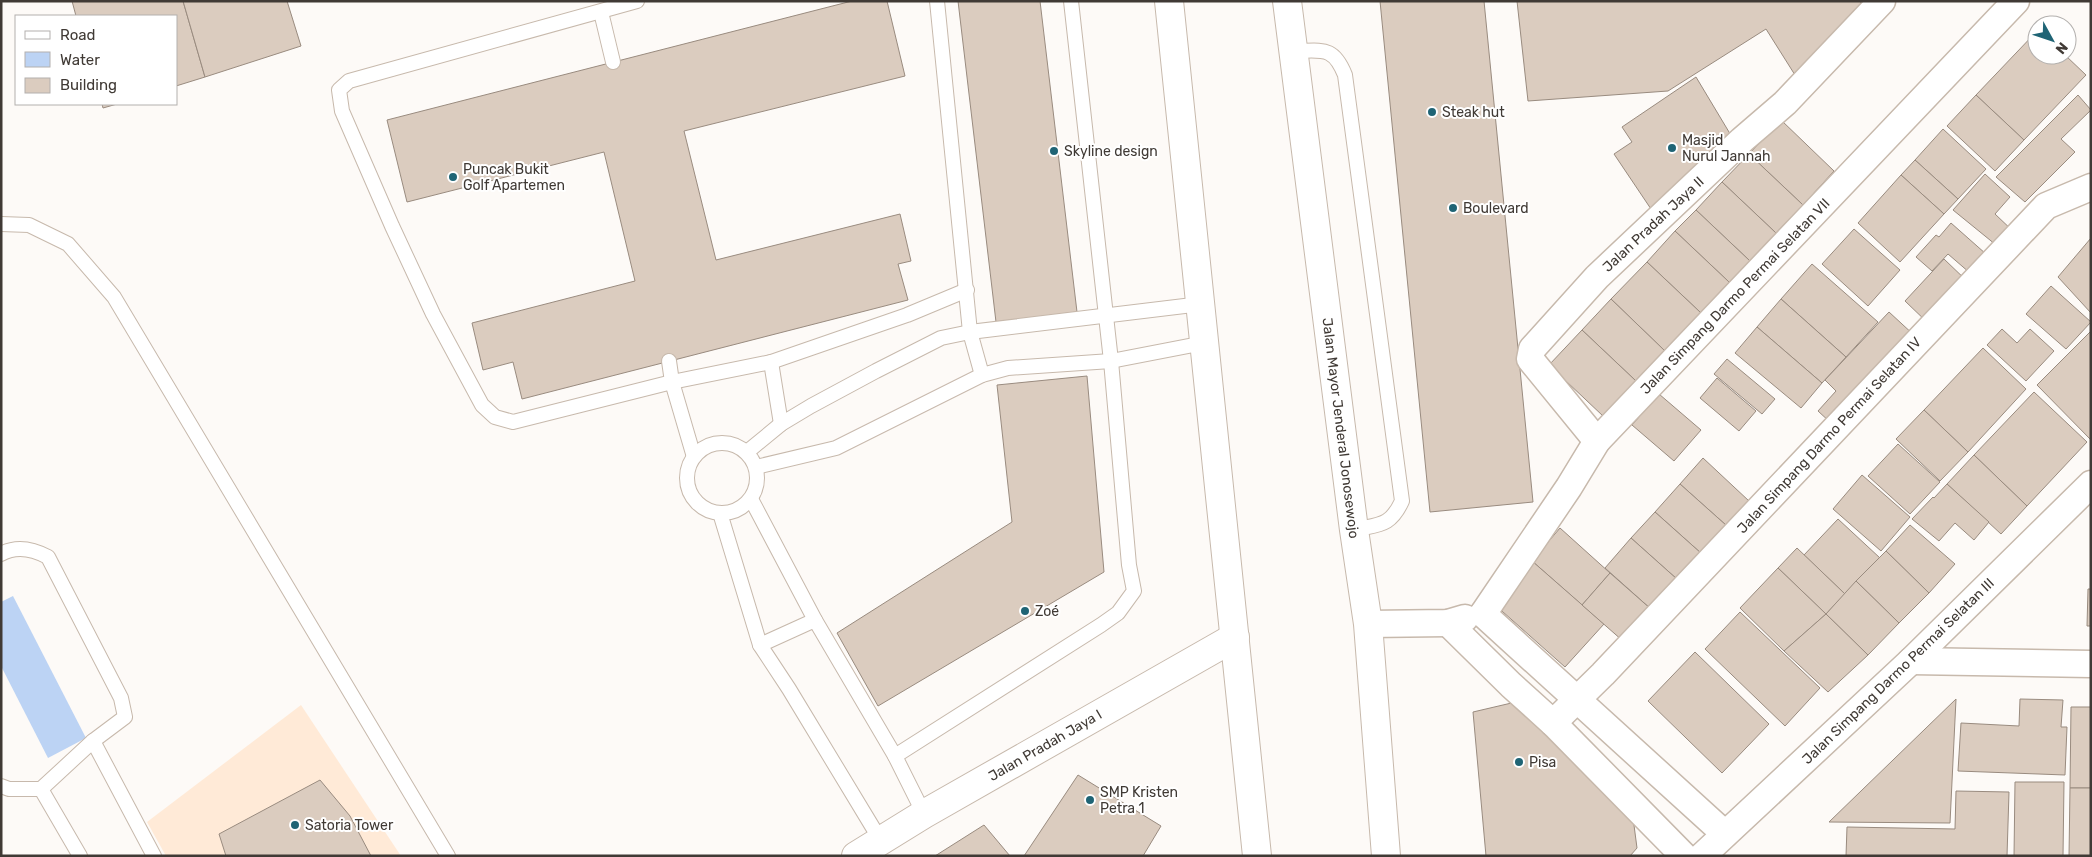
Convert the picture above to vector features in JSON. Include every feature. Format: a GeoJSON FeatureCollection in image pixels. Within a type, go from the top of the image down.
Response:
{"type":"FeatureCollection","features":[{"type":"Feature","properties":{"kind":"main road"},"geometry":{"type":"LineString","coordinates":[[1169,1],[1257,856]]}},
{"type":"Feature","properties":{"kind":"main road","name":"Jalan Mayor Jenderal Jonosewojo"},"geometry":{"type":"LineString","coordinates":[[1287,1],[1354,530],[1368,624],[1386,856]]}},
{"type":"Feature","properties":{"kind":"main road","name":"Jalan Pradah Jaya I"},"geometry":{"type":"LineString","coordinates":[[856,856],[924,814],[1235,637]]}},
{"type":"Feature","properties":{"kind":"street","name":"Jalan Pradah Jaya II"},"geometry":{"type":"LineString","coordinates":[[1597,441],[1530,359],[1532,349],[1597,277],[1742,140],[1785,104],[1882,1]]}},
{"type":"Feature","properties":{"kind":"street","name":"Jalan Simpang Darmo Permai Selatan VII"},"geometry":{"type":"LineString","coordinates":[[1482,614],[1569,487],[1597,441],[2016,1]]}},
{"type":"Feature","properties":{"kind":"street","name":"Jalan Simpang Darmo Permai Selatan IV"},"geometry":{"type":"LineString","coordinates":[[1553,723],[1603,674],[2046,206],[2091,187]]}},
{"type":"Feature","properties":{"kind":"street","name":"Jalan Simpang Darmo Permai Selatan III"},"geometry":{"type":"LineString","coordinates":[[1702,856],[1911,661],[2091,484]]}},
{"type":"Feature","properties":{"kind":"street"},"geometry":{"type":"LineString","coordinates":[[1368,624],[1448,623],[1482,614],[1725,834]]}},
{"type":"Feature","properties":{"kind":"street"},"geometry":{"type":"LineString","coordinates":[[1448,623],[1510,685],[1553,723],[1684,856]]}},
{"type":"Feature","properties":{"kind":"street"},"geometry":{"type":"LineString","coordinates":[[1911,661],[2091,664]]}},
{"type":"Feature","properties":{"kind":"lane"},"geometry":{"type":"LineString","coordinates":[[637,1],[349,81],[339,90],[342,111],[433,314],[482,405],[495,417],[513,422],[672,382],[770,362],[907,315],[967,290]]}},
{"type":"Feature","properties":{"kind":"lane"},"geometry":{"type":"LineString","coordinates":[[937,1],[970,332],[982,375]]}},
{"type":"Feature","properties":{"kind":"lane"},"geometry":{"type":"LineString","coordinates":[[894,756],[1101,626],[1118,613],[1134,591],[1129,565],[1111,360],[1070,1]]}},
{"type":"Feature","properties":{"kind":"lane"},"geometry":{"type":"LineString","coordinates":[[601,12],[613,62]]}},
{"type":"Feature","properties":{"kind":"lane"},"geometry":{"type":"LineString","coordinates":[[1294,51],[1328,52],[1339,61],[1345,75],[1401,491],[1402,501],[1396,515],[1385,523],[1354,530]]}},
{"type":"Feature","properties":{"kind":"lane"},"geometry":{"type":"LineString","coordinates":[[1,224],[29,225],[68,244],[114,297],[448,856]]}},
{"type":"Feature","properties":{"kind":"lane"},"geometry":{"type":"LineString","coordinates":[[747,452],[781,424],[811,406],[941,338],[970,332],[1200,304]]}},
{"type":"Feature","properties":{"kind":"lane"},"geometry":{"type":"LineString","coordinates":[[756,467],[836,448],[982,375],[1008,368],[1111,360],[1204,343]]}},
{"type":"Feature","properties":{"kind":"lane"},"geometry":{"type":"LineString","coordinates":[[669,361],[672,382],[694,457]]}},
{"type":"Feature","properties":{"kind":"lane"},"geometry":{"type":"LineString","coordinates":[[770,362],[781,424]]}},
{"type":"Feature","properties":{"kind":"lane"},"geometry":{"type":"LineString","coordinates":[[721,442],[736,445],[747,452],[756,467],[758,481],[751,499],[737,510],[720,513],[705,509],[692,498],[687,481],[688,468],[694,457],[705,446],[721,442]]}},
{"type":"Feature","properties":{"kind":"lane"},"geometry":{"type":"LineString","coordinates":[[751,499],[815,620],[894,756],[924,814]]}},
{"type":"Feature","properties":{"kind":"lane"},"geometry":{"type":"LineString","coordinates":[[720,513],[760,645],[789,688],[881,841]]}},
{"type":"Feature","properties":{"kind":"lane"},"geometry":{"type":"LineString","coordinates":[[1,554],[9,550],[32,549],[48,557],[121,698],[125,716],[93,741],[41,789],[9,789],[1,786]]}},
{"type":"Feature","properties":{"kind":"lane"},"geometry":{"type":"LineString","coordinates":[[760,645],[815,620]]}},
{"type":"Feature","properties":{"kind":"lane"},"geometry":{"type":"LineString","coordinates":[[93,741],[154,856]]}},
{"type":"Feature","properties":{"kind":"lane"},"geometry":{"type":"LineString","coordinates":[[41,789],[80,856]]}},
{"type":"Feature","properties":{"kind":"shaded area"},"geometry":{"type":"Polygon","coordinates":[[[301,705],[401,856],[166,856],[147,822],[301,705]]]}},
{"type":"Feature","properties":{"kind":"water"},"geometry":{"type":"Polygon","coordinates":[[[13,596],[86,738],[48,758],[1,666],[1,602],[13,596]]]}},
{"type":"Feature","properties":{"kind":"building"},"geometry":{"type":"Polygon","coordinates":[[[72,1],[183,1],[205,77],[178,85],[178,15],[76,15],[72,1]]]}},
{"type":"Feature","properties":{"kind":"building"},"geometry":{"type":"Polygon","coordinates":[[[183,1],[287,1],[301,46],[205,77],[183,1]]]}},
{"type":"Feature","properties":{"kind":"building","name":"Puncak Bukit Golf Apartemen"},"geometry":{"type":"Polygon","coordinates":[[[852,1],[887,1],[905,76],[684,131],[716,260],[900,214],[911,261],[898,264],[908,300],[522,399],[513,362],[483,370],[472,323],[635,281],[604,152],[407,202],[387,120],[852,1]]]}},
{"type":"Feature","properties":{"kind":"building"},"geometry":{"type":"Polygon","coordinates":[[[958,1],[1040,1],[1077,312],[996,322],[958,1]]]}},
{"type":"Feature","properties":{"kind":"building"},"geometry":{"type":"Polygon","coordinates":[[[1380,1],[1484,1],[1533,502],[1430,512],[1380,1]]]}},
{"type":"Feature","properties":{"kind":"building"},"geometry":{"type":"Polygon","coordinates":[[[1517,1],[1860,1],[1861,3],[1795,75],[1766,29],[1668,91],[1528,101],[1517,1]]]}},
{"type":"Feature","properties":{"kind":"building"},"geometry":{"type":"Polygon","coordinates":[[[2027,41],[2027,65],[2076,65],[2086,75],[2024,140],[1976,95],[2027,41]]]}},
{"type":"Feature","properties":{"kind":"building","name":"Masjid Nurul Jannah"},"geometry":{"type":"Polygon","coordinates":[[[1696,77],[1732,137],[1653,212],[1614,154],[1632,142],[1622,127],[1696,77]]]}},
{"type":"Feature","properties":{"kind":"building"},"geometry":{"type":"Polygon","coordinates":[[[1976,95],[2024,140],[1995,171],[1947,126],[1976,95]]]}},
{"type":"Feature","properties":{"kind":"building"},"geometry":{"type":"Polygon","coordinates":[[[2078,95],[2091,110],[2061,139],[2075,152],[2025,202],[1996,177],[2078,95]]]}},
{"type":"Feature","properties":{"kind":"building"},"geometry":{"type":"Polygon","coordinates":[[[102,105],[114,105],[103,108],[102,105]]]}},
{"type":"Feature","properties":{"kind":"building"},"geometry":{"type":"Polygon","coordinates":[[[1781,120],[1834,171],[1803,205],[1749,154],[1781,120]]]}},
{"type":"Feature","properties":{"kind":"building"},"geometry":{"type":"Polygon","coordinates":[[[1943,129],[1986,169],[1958,199],[1915,160],[1943,129]]]}},
{"type":"Feature","properties":{"kind":"building"},"geometry":{"type":"Polygon","coordinates":[[[1749,154],[1803,205],[1776,233],[1722,182],[1749,154]]]}},
{"type":"Feature","properties":{"kind":"building"},"geometry":{"type":"Polygon","coordinates":[[[1915,160],[1958,199],[1944,214],[1901,175],[1915,160]]]}},
{"type":"Feature","properties":{"kind":"building"},"geometry":{"type":"Polygon","coordinates":[[[1985,174],[2010,197],[1995,214],[2015,233],[2001,249],[1953,210],[1985,174]]]}},
{"type":"Feature","properties":{"kind":"building"},"geometry":{"type":"Polygon","coordinates":[[[1901,175],[1944,214],[1900,262],[1858,223],[1901,175]]]}},
{"type":"Feature","properties":{"kind":"building"},"geometry":{"type":"Polygon","coordinates":[[[1722,182],[1776,233],[1750,261],[1696,210],[1722,182]]]}},
{"type":"Feature","properties":{"kind":"building"},"geometry":{"type":"Polygon","coordinates":[[[1696,210],[1750,261],[1729,282],[1675,231],[1696,210]]]}},
{"type":"Feature","properties":{"kind":"building"},"geometry":{"type":"Polygon","coordinates":[[[1951,223],[1986,254],[1970,273],[1948,254],[1932,271],[1916,257],[1936,235],[1939,237],[1951,223]]]}},
{"type":"Feature","properties":{"kind":"building"},"geometry":{"type":"Polygon","coordinates":[[[1854,229],[1900,270],[1868,306],[1822,264],[1854,229]]]}},
{"type":"Feature","properties":{"kind":"building"},"geometry":{"type":"Polygon","coordinates":[[[1675,231],[1729,282],[1701,313],[1647,262],[1675,231]]]}},
{"type":"Feature","properties":{"kind":"building"},"geometry":{"type":"Polygon","coordinates":[[[2091,238],[2091,313],[2058,277],[2091,238]]]}},
{"type":"Feature","properties":{"kind":"building"},"geometry":{"type":"Polygon","coordinates":[[[1944,259],[1969,283],[1929,324],[1905,301],[1944,259]]]}},
{"type":"Feature","properties":{"kind":"building"},"geometry":{"type":"Polygon","coordinates":[[[1647,262],[1701,313],[1665,351],[1611,299],[1647,262]]]}},
{"type":"Feature","properties":{"kind":"building"},"geometry":{"type":"Polygon","coordinates":[[[1812,264],[1878,322],[1846,357],[1781,299],[1812,264]]]}},
{"type":"Feature","properties":{"kind":"building"},"geometry":{"type":"Polygon","coordinates":[[[2051,286],[2091,322],[2066,349],[2026,314],[2051,286]]]}},
{"type":"Feature","properties":{"kind":"building"},"geometry":{"type":"Polygon","coordinates":[[[1611,299],[1665,351],[1636,381],[1582,330],[1611,299]]]}},
{"type":"Feature","properties":{"kind":"building"},"geometry":{"type":"Polygon","coordinates":[[[1781,299],[1846,357],[1822,383],[1757,327],[1781,299]]]}},
{"type":"Feature","properties":{"kind":"building"},"geometry":{"type":"Polygon","coordinates":[[[1889,312],[1915,336],[1831,423],[1818,411],[1836,391],[1825,380],[1889,312]]]}},
{"type":"Feature","properties":{"kind":"building"},"geometry":{"type":"Polygon","coordinates":[[[1757,327],[1822,383],[1801,408],[1735,353],[1757,327]]]}},
{"type":"Feature","properties":{"kind":"building"},"geometry":{"type":"Polygon","coordinates":[[[2002,329],[2017,343],[2030,329],[2054,351],[2026,381],[1987,345],[2002,329]]]}},
{"type":"Feature","properties":{"kind":"building"},"geometry":{"type":"Polygon","coordinates":[[[1582,330],[1636,381],[1603,416],[1549,365],[1582,330]]]}},
{"type":"Feature","properties":{"kind":"building"},"geometry":{"type":"Polygon","coordinates":[[[2091,331],[2091,440],[2037,385],[2091,331]]]}},
{"type":"Feature","properties":{"kind":"building"},"geometry":{"type":"Polygon","coordinates":[[[1983,348],[2026,389],[1968,452],[1924,410],[1983,348]]]}},
{"type":"Feature","properties":{"kind":"building"},"geometry":{"type":"Polygon","coordinates":[[[1727,359],[1775,399],[1762,414],[1714,374],[1727,359]]]}},
{"type":"Feature","properties":{"kind":"building"},"geometry":{"type":"Polygon","coordinates":[[[1087,376],[1104,572],[878,706],[837,633],[1012,522],[997,385],[1087,376]]]}},
{"type":"Feature","properties":{"kind":"building"},"geometry":{"type":"Polygon","coordinates":[[[1717,378],[1756,411],[1739,431],[1700,398],[1717,378]]]}},
{"type":"Feature","properties":{"kind":"building"},"geometry":{"type":"Polygon","coordinates":[[[2034,392],[2087,442],[2027,506],[1974,455],[2034,392]]]}},
{"type":"Feature","properties":{"kind":"building"},"geometry":{"type":"Polygon","coordinates":[[[1659,394],[1701,430],[1674,461],[1632,425],[1659,394]]]}},
{"type":"Feature","properties":{"kind":"building"},"geometry":{"type":"Polygon","coordinates":[[[1924,410],[1968,452],[1940,481],[1896,439],[1924,410]]]}},
{"type":"Feature","properties":{"kind":"building"},"geometry":{"type":"Polygon","coordinates":[[[1898,444],[1940,482],[1910,514],[1868,476],[1898,444]]]}},
{"type":"Feature","properties":{"kind":"building"},"geometry":{"type":"Polygon","coordinates":[[[1974,455],[2027,506],[2001,534],[1947,484],[1974,455]]]}},
{"type":"Feature","properties":{"kind":"building"},"geometry":{"type":"Polygon","coordinates":[[[1703,458],[1749,501],[1727,526],[1680,484],[1703,458]]]}},
{"type":"Feature","properties":{"kind":"building"},"geometry":{"type":"Polygon","coordinates":[[[1862,475],[1910,517],[1881,551],[1833,509],[1862,475]]]}},
{"type":"Feature","properties":{"kind":"building"},"geometry":{"type":"Polygon","coordinates":[[[1680,484],[1727,526],[1702,554],[1655,512],[1680,484]]]}},
{"type":"Feature","properties":{"kind":"building"},"geometry":{"type":"Polygon","coordinates":[[[1947,484],[1989,522],[1974,540],[1955,523],[1939,541],[1912,519],[1947,484]]]}},
{"type":"Feature","properties":{"kind":"building"},"geometry":{"type":"Polygon","coordinates":[[[1655,512],[1702,554],[1678,580],[1631,538],[1655,512]]]}},
{"type":"Feature","properties":{"kind":"building"},"geometry":{"type":"Polygon","coordinates":[[[1838,519],[1880,558],[1845,594],[1804,555],[1838,519]]]}},
{"type":"Feature","properties":{"kind":"building"},"geometry":{"type":"Polygon","coordinates":[[[1910,525],[1955,564],[1929,593],[1886,551],[1910,525]]]}},
{"type":"Feature","properties":{"kind":"building"},"geometry":{"type":"Polygon","coordinates":[[[1560,528],[1610,573],[1582,605],[1532,561],[1560,528]]]}},
{"type":"Feature","properties":{"kind":"building"},"geometry":{"type":"Polygon","coordinates":[[[1631,538],[1678,580],[1652,610],[1605,568],[1631,538]]]}},
{"type":"Feature","properties":{"kind":"building"},"geometry":{"type":"Polygon","coordinates":[[[1797,548],[1845,594],[1826,614],[1778,568],[1797,548]]]}},
{"type":"Feature","properties":{"kind":"building"},"geometry":{"type":"Polygon","coordinates":[[[1886,551],[1929,593],[1899,623],[1856,581],[1886,551]]]}},
{"type":"Feature","properties":{"kind":"building"},"geometry":{"type":"Polygon","coordinates":[[[1532,561],[1604,624],[1565,667],[1494,604],[1532,561]]]}},
{"type":"Feature","properties":{"kind":"building"},"geometry":{"type":"Polygon","coordinates":[[[1778,568],[1826,614],[1784,651],[1740,608],[1778,568]]]}},
{"type":"Feature","properties":{"kind":"building"},"geometry":{"type":"Polygon","coordinates":[[[1610,573],[1652,610],[1623,641],[1582,605],[1610,573]]]}},
{"type":"Feature","properties":{"kind":"building"},"geometry":{"type":"Polygon","coordinates":[[[1856,581],[1899,623],[1868,655],[1826,614],[1856,581]]]}},
{"type":"Feature","properties":{"kind":"building"},"geometry":{"type":"Polygon","coordinates":[[[2088,589],[2091,589],[2091,626],[2087,626],[2088,589]]]}},
{"type":"Feature","properties":{"kind":"building"},"geometry":{"type":"Polygon","coordinates":[[[1740,612],[1820,688],[1785,726],[1705,649],[1740,612]]]}},
{"type":"Feature","properties":{"kind":"building"},"geometry":{"type":"Polygon","coordinates":[[[1826,614],[1868,655],[1828,692],[1784,651],[1826,614]]]}},
{"type":"Feature","properties":{"kind":"building"},"geometry":{"type":"Polygon","coordinates":[[[1695,652],[1769,724],[1722,773],[1648,701],[1695,652]]]}},
{"type":"Feature","properties":{"kind":"building"},"geometry":{"type":"Polygon","coordinates":[[[1956,699],[1950,823],[1829,822],[1956,699]]]}},
{"type":"Feature","properties":{"kind":"building"},"geometry":{"type":"Polygon","coordinates":[[[2020,699],[2063,700],[2061,727],[2067,727],[2065,775],[1958,771],[1961,723],[2019,726],[2020,699]]]}},
{"type":"Feature","properties":{"kind":"building"},"geometry":{"type":"Polygon","coordinates":[[[1520,701],[1632,810],[1637,848],[1630,856],[1486,856],[1473,712],[1520,701]]]}},
{"type":"Feature","properties":{"kind":"building"},"geometry":{"type":"Polygon","coordinates":[[[2071,707],[2091,707],[2091,788],[2070,788],[2071,707]]]}},
{"type":"Feature","properties":{"kind":"building","name":"SMP Kristen Petra 1"},"geometry":{"type":"Polygon","coordinates":[[[1078,775],[1161,826],[1143,856],[1024,856],[1078,775]]]}},
{"type":"Feature","properties":{"kind":"building","name":"Satoria Tower"},"geometry":{"type":"Polygon","coordinates":[[[320,780],[350,816],[371,856],[226,856],[219,834],[320,780]]]}},
{"type":"Feature","properties":{"kind":"building"},"geometry":{"type":"Polygon","coordinates":[[[2015,782],[2064,782],[2063,856],[2014,856],[2015,782]]]}},
{"type":"Feature","properties":{"kind":"building"},"geometry":{"type":"Polygon","coordinates":[[[2070,788],[2091,788],[2091,856],[2069,856],[2070,788]]]}},
{"type":"Feature","properties":{"kind":"building"},"geometry":{"type":"Polygon","coordinates":[[[1956,791],[2009,792],[2007,856],[1846,856],[1847,827],[1955,829],[1956,791]]]}},
{"type":"Feature","properties":{"kind":"building"},"geometry":{"type":"Polygon","coordinates":[[[984,825],[1010,856],[935,856],[984,825]]]}},
{"type":"Feature","properties":{"kind":"place","name":"Steak hut"},"geometry":{"type":"Point","coordinates":[1432,112]}},
{"type":"Feature","properties":{"kind":"place","name":"Masjid Nurul Jannah"},"geometry":{"type":"Point","coordinates":[1672,148]}},
{"type":"Feature","properties":{"kind":"place","name":"Skyline design"},"geometry":{"type":"Point","coordinates":[1054,151]}},
{"type":"Feature","properties":{"kind":"place","name":"Puncak Bukit Golf Apartemen"},"geometry":{"type":"Point","coordinates":[453,177]}},
{"type":"Feature","properties":{"kind":"place","name":"Boulevard"},"geometry":{"type":"Point","coordinates":[1453,208]}},
{"type":"Feature","properties":{"kind":"place","name":"Zoé"},"geometry":{"type":"Point","coordinates":[1025,611]}},
{"type":"Feature","properties":{"kind":"place","name":"Pisa"},"geometry":{"type":"Point","coordinates":[1519,762]}},
{"type":"Feature","properties":{"kind":"place","name":"SMP Kristen Petra 1"},"geometry":{"type":"Point","coordinates":[1090,800]}},
{"type":"Feature","properties":{"kind":"place","name":"Satoria Tower"},"geometry":{"type":"Point","coordinates":[295,825]}}]}
